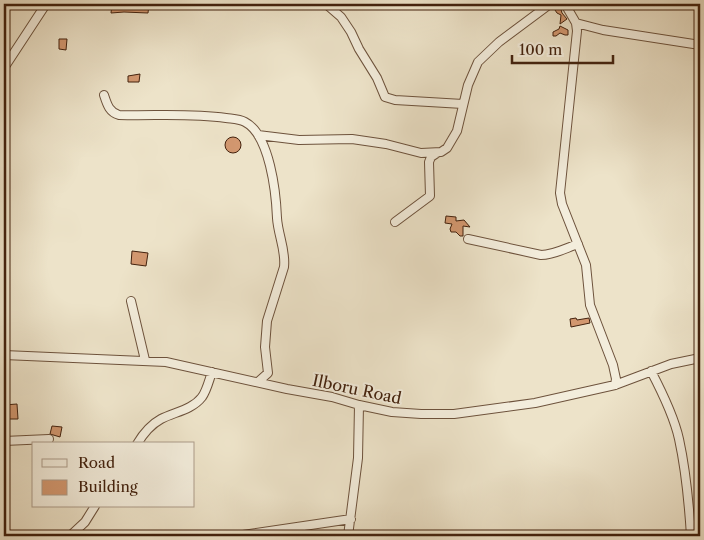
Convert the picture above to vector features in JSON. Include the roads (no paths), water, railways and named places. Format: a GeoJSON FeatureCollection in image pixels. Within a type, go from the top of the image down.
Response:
{"type":"FeatureCollection","features":[{"type":"Feature","properties":{"kind":"street"},"geometry":{"type":"LineString","coordinates":[[4,68],[46,4]]}},
{"type":"Feature","properties":{"kind":"street"},"geometry":{"type":"LineString","coordinates":[[326,4],[341,17],[352,32],[385,97],[396,100],[463,104]]}},
{"type":"Feature","properties":{"kind":"street"},"geometry":{"type":"LineString","coordinates":[[394,222],[425,202],[430,196],[432,190],[429,162],[431,157],[448,148],[457,131],[468,85],[478,62],[506,36],[550,4]]}},
{"type":"Feature","properties":{"kind":"street"},"geometry":{"type":"LineString","coordinates":[[565,4],[576,23],[577,42],[560,193],[562,204],[586,266],[590,305],[613,365],[615,385]]}},
{"type":"Feature","properties":{"kind":"street"},"geometry":{"type":"LineString","coordinates":[[576,23],[603,30],[700,44]]}},
{"type":"Feature","properties":{"kind":"street"},"geometry":{"type":"LineString","coordinates":[[104,95],[108,107],[119,115],[210,116],[239,120],[250,125],[258,135],[273,177],[279,236],[285,259],[267,321],[264,347],[268,372],[258,382]]}},
{"type":"Feature","properties":{"kind":"street"},"geometry":{"type":"LineString","coordinates":[[258,135],[299,140],[352,139],[386,144],[421,153],[437,153]]}},
{"type":"Feature","properties":{"kind":"street"},"geometry":{"type":"LineString","coordinates":[[468,240],[541,255],[552,255],[578,244]]}},
{"type":"Feature","properties":{"kind":"street"},"geometry":{"type":"LineString","coordinates":[[132,301],[145,360]]}},
{"type":"Feature","properties":{"kind":"street","name":"Ilboru Road"},"geometry":{"type":"LineString","coordinates":[[4,355],[166,362],[332,397],[392,412],[454,414],[536,403],[615,385],[671,364],[700,358]]}},
{"type":"Feature","properties":{"kind":"street"},"geometry":{"type":"LineString","coordinates":[[651,371],[667,405],[679,438],[689,501],[692,536]]}},
{"type":"Feature","properties":{"kind":"street"},"geometry":{"type":"LineString","coordinates":[[138,442],[154,423],[198,401],[203,395],[212,372]]}},
{"type":"Feature","properties":{"kind":"street"},"geometry":{"type":"LineString","coordinates":[[348,536],[358,458],[359,405]]}},
{"type":"Feature","properties":{"kind":"street"},"geometry":{"type":"LineString","coordinates":[[4,441],[49,439]]}},
{"type":"Feature","properties":{"kind":"street"},"geometry":{"type":"LineString","coordinates":[[70,536],[85,522],[94,508]]}},
{"type":"Feature","properties":{"kind":"street"},"geometry":{"type":"LineString","coordinates":[[236,536],[351,519]]}}]}
